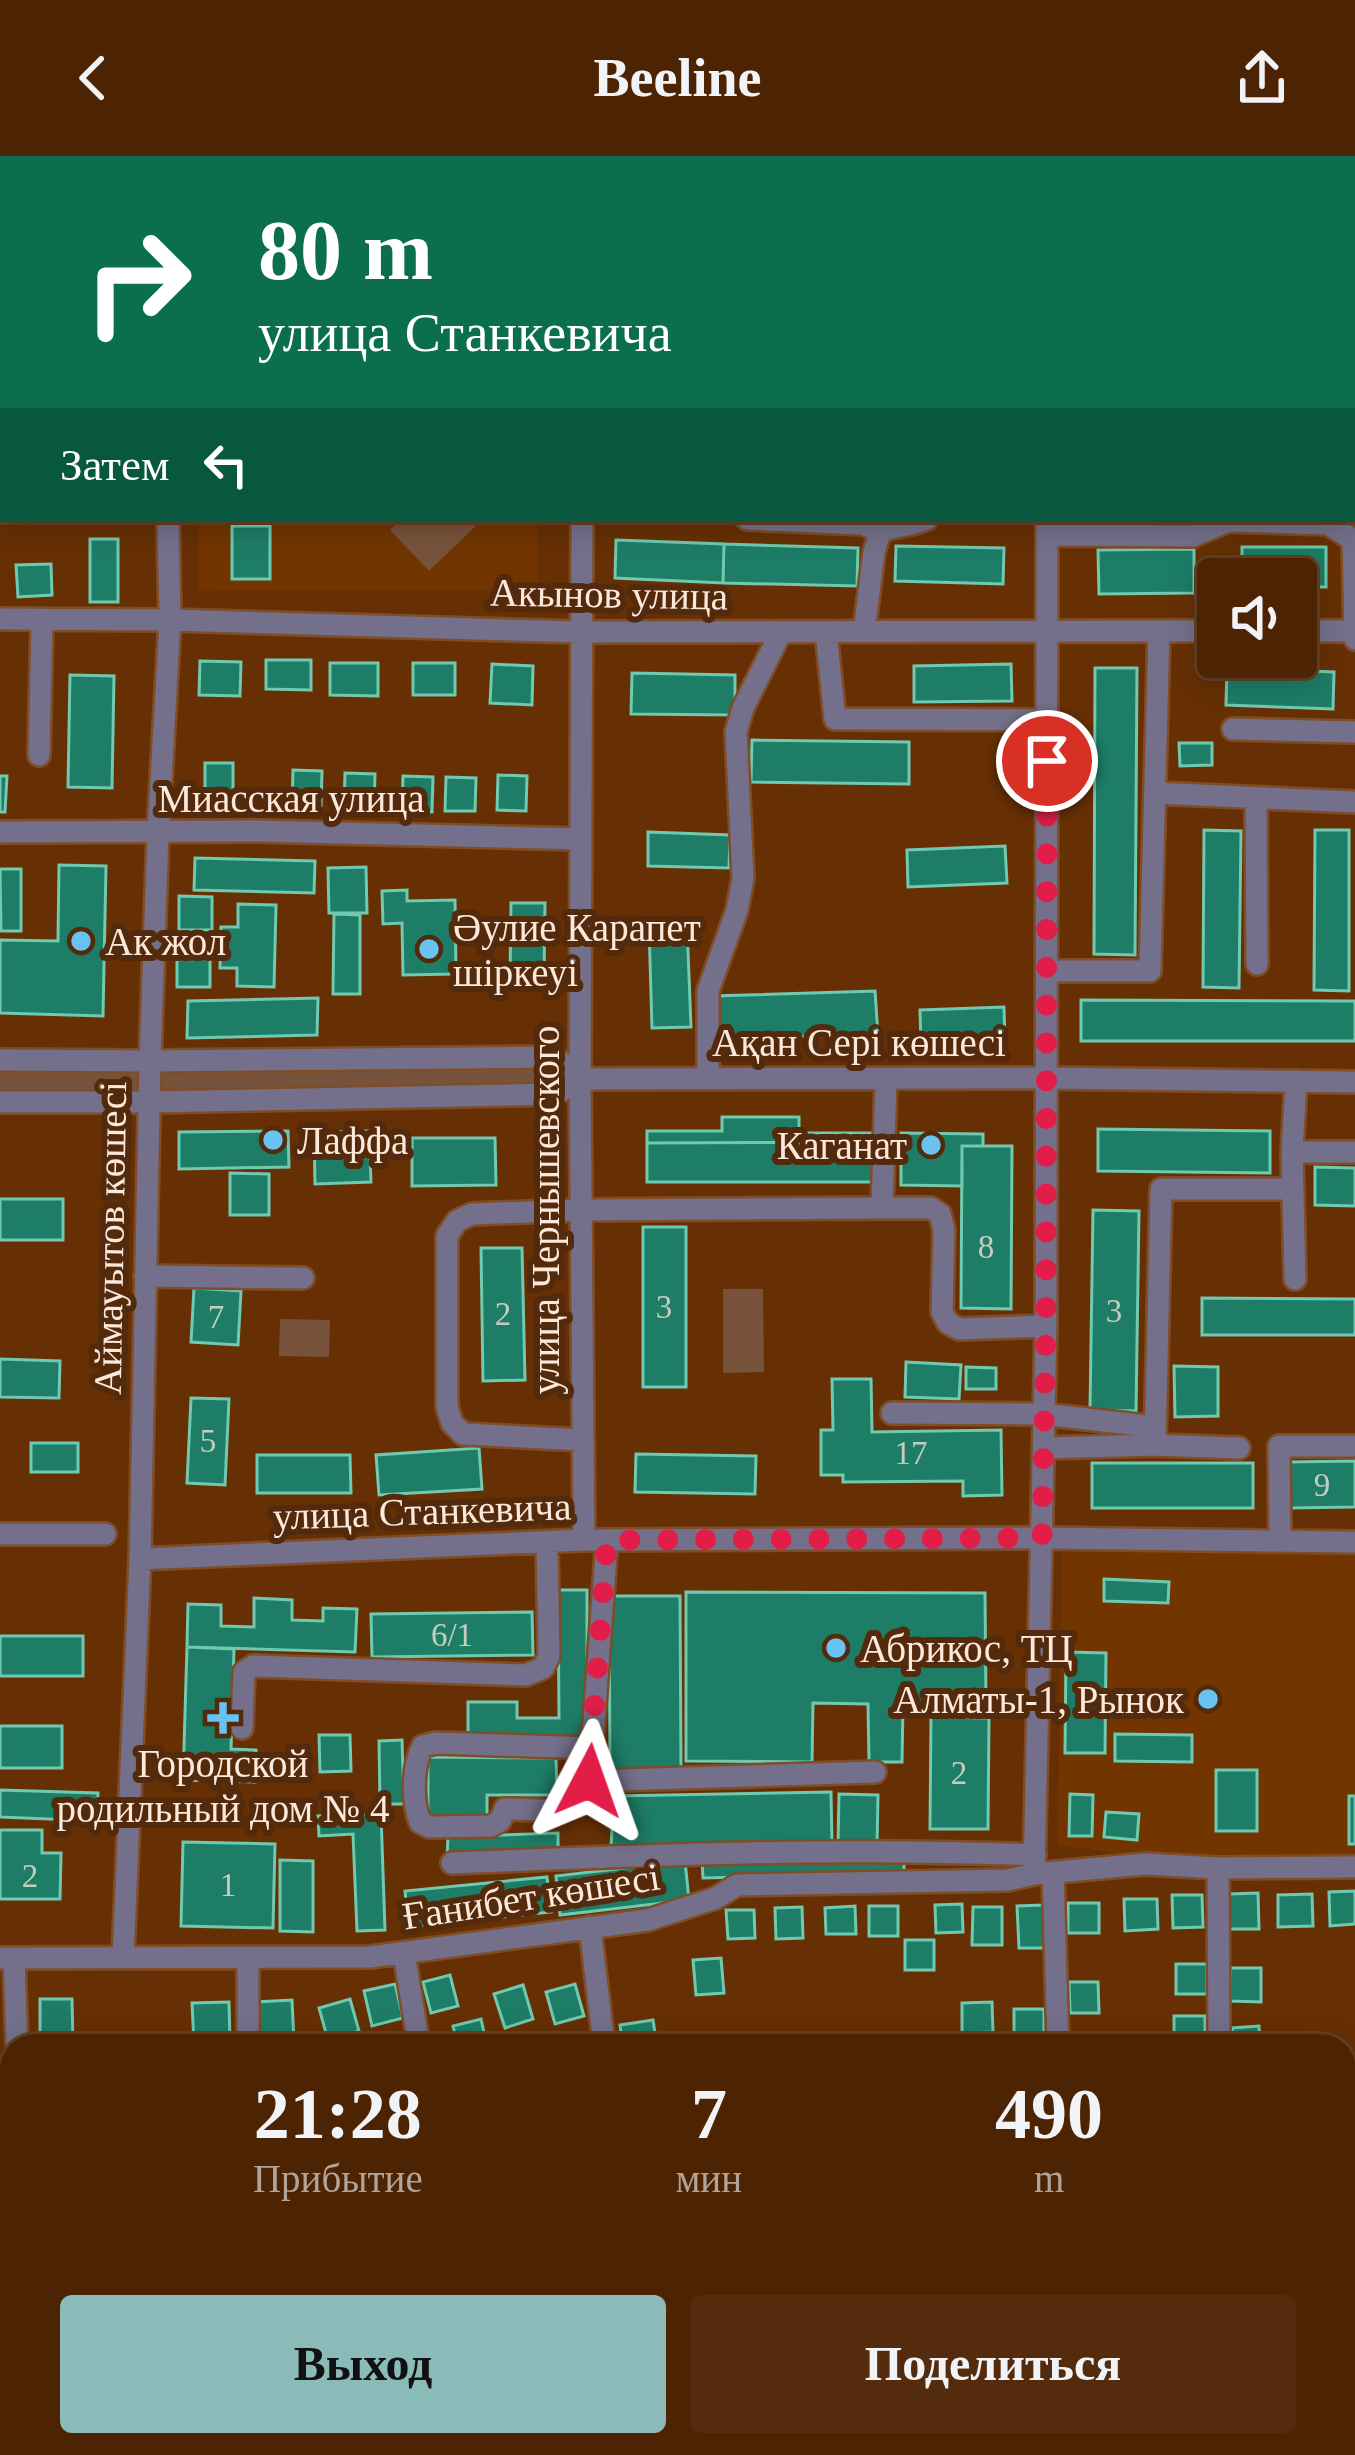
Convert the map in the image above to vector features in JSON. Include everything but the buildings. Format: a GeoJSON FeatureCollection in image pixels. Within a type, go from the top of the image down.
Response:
{"type":"FeatureCollection","features":[{"type":"Feature","properties":{"kind":"street","name":"Аймауытов көшесі"},"geometry":{"type":"LineString","coordinates":[[123,1958],[140,1558],[148,1102],[170,620],[168,522]]}},
{"type":"Feature","properties":{"kind":"street","name":"улица Чернышевского"},"geometry":{"type":"LineString","coordinates":[[582,522],[584,1540]]}},
{"type":"Feature","properties":{"kind":"street"},"geometry":{"type":"LineString","coordinates":[[817,522],[863,524],[880,532],[920,522]]}},
{"type":"Feature","properties":{"kind":"street"},"geometry":{"type":"LineString","coordinates":[[1057,2034],[1040,1867],[1047,527],[1193,536],[1226,522]]}},
{"type":"Feature","properties":{"kind":"street"},"geometry":{"type":"LineString","coordinates":[[1317,632],[1355,634],[1354,542],[1329,522]]}},
{"type":"Feature","properties":{"kind":"street"},"geometry":{"type":"LineString","coordinates":[[864,632],[880,532]]}},
{"type":"Feature","properties":{"kind":"street","name":"Акынов улица"},"geometry":{"type":"LineString","coordinates":[[0,619],[580,632],[1197,631]]}},
{"type":"Feature","properties":{"kind":"street"},"geometry":{"type":"LineString","coordinates":[[39,754],[42,619]]}},
{"type":"Feature","properties":{"kind":"street"},"geometry":{"type":"LineString","coordinates":[[709,1078],[708,991],[737,910],[743,878],[736,732],[781,632]]}},
{"type":"Feature","properties":{"kind":"street"},"geometry":{"type":"LineString","coordinates":[[826,632],[836,719],[1047,719]]}},
{"type":"Feature","properties":{"kind":"street"},"geometry":{"type":"LineString","coordinates":[[1047,971],[1150,971],[1159,632]]}},
{"type":"Feature","properties":{"kind":"street"},"geometry":{"type":"LineString","coordinates":[[1233,729],[1355,732]]}},
{"type":"Feature","properties":{"kind":"street"},"geometry":{"type":"LineString","coordinates":[[1155,794],[1355,802]]}},
{"type":"Feature","properties":{"kind":"street"},"geometry":{"type":"LineString","coordinates":[[1256,798],[1257,964]]}},
{"type":"Feature","properties":{"kind":"street","name":"Миасская улица"},"geometry":{"type":"LineString","coordinates":[[0,832],[257,831],[581,839]]}},
{"type":"Feature","properties":{"kind":"street","name":"Ақан Сері көшесі"},"geometry":{"type":"LineString","coordinates":[[0,1060],[555,1057],[580,1079]]}},
{"type":"Feature","properties":{"kind":"street"},"geometry":{"type":"LineString","coordinates":[[882,1208],[886,1078]]}},
{"type":"Feature","properties":{"kind":"street","name":"Ақан Сері көшесі"},"geometry":{"type":"LineString","coordinates":[[0,1102],[556,1094],[580,1079],[1355,1082]]}},
{"type":"Feature","properties":{"kind":"street"},"geometry":{"type":"LineString","coordinates":[[1295,1279],[1292,1153],[1296,1081]]}},
{"type":"Feature","properties":{"kind":"street"},"geometry":{"type":"LineString","coordinates":[[1292,1153],[1355,1152]]}},
{"type":"Feature","properties":{"kind":"street"},"geometry":{"type":"LineString","coordinates":[[1155,1436],[1161,1189],[1293,1189]]}},
{"type":"Feature","properties":{"kind":"street"},"geometry":{"type":"LineString","coordinates":[[583,1440],[464,1434],[452,1423],[447,1407],[447,1235],[457,1221],[472,1214],[581,1210],[931,1208],[940,1214],[944,1230],[942,1312],[947,1323],[959,1329],[1046,1327]]}},
{"type":"Feature","properties":{"kind":"street"},"geometry":{"type":"LineString","coordinates":[[146,1276],[303,1278]]}},
{"type":"Feature","properties":{"kind":"street"},"geometry":{"type":"LineString","coordinates":[[892,1413],[1044,1414],[1239,1448]]}},
{"type":"Feature","properties":{"kind":"street"},"geometry":{"type":"LineString","coordinates":[[1044,1448],[1155,1436]]}},
{"type":"Feature","properties":{"kind":"street"},"geometry":{"type":"LineString","coordinates":[[1280,1541],[1279,1446],[1355,1445]]}},
{"type":"Feature","properties":{"kind":"street"},"geometry":{"type":"LineString","coordinates":[[0,1534],[105,1534]]}},
{"type":"Feature","properties":{"kind":"street","name":"улица Станкевича"},"geometry":{"type":"LineString","coordinates":[[140,1558],[584,1540],[1355,1542]]}},
{"type":"Feature","properties":{"kind":"street"},"geometry":{"type":"LineString","coordinates":[[592,1748],[423,1746],[417,1756],[415,1809],[420,1822],[429,1827],[491,1826],[500,1821],[505,1809],[565,1810],[583,1797],[589,1781],[592,1748],[607,1540]]}},
{"type":"Feature","properties":{"kind":"street"},"geometry":{"type":"LineString","coordinates":[[242,1728],[244,1672],[253,1666],[526,1675],[543,1668],[549,1656],[547,1542]]}},
{"type":"Feature","properties":{"kind":"street"},"geometry":{"type":"LineString","coordinates":[[589,1781],[874,1772]]}},
{"type":"Feature","properties":{"kind":"street"},"geometry":{"type":"LineString","coordinates":[[452,1863],[912,1850],[1040,1867]]}},
{"type":"Feature","properties":{"kind":"street","name":"Ғанибет көшесі"},"geometry":{"type":"LineString","coordinates":[[7,1958],[370,1957],[648,1919],[716,1898],[737,1885],[1008,1880],[1040,1867],[1355,1867]]}},
{"type":"Feature","properties":{"kind":"street"},"geometry":{"type":"LineString","coordinates":[[1219,1868],[1219,2034]]}},
{"type":"Feature","properties":{"kind":"street"},"geometry":{"type":"LineString","coordinates":[[590,1928],[603,2034]]}},
{"type":"Feature","properties":{"kind":"street"},"geometry":{"type":"LineString","coordinates":[[404,1953],[417,2034]]}},
{"type":"Feature","properties":{"kind":"street"},"geometry":{"type":"LineString","coordinates":[[7,1958],[15,2034]]}},
{"type":"Feature","properties":{"kind":"street"},"geometry":{"type":"LineString","coordinates":[[248,1958],[248,2034]]}},
{"type":"Feature","properties":{"kind":"shaded area"},"geometry":{"type":"Polygon","coordinates":[[[198,522],[537,522],[538,590],[199,591],[198,522]]]}},
{"type":"Feature","properties":{"kind":"shaded area"},"geometry":{"type":"Polygon","coordinates":[[[399,522],[480,522],[429,571],[390,530],[399,522]]]}},
{"type":"Feature","properties":{"kind":"shaded area"},"geometry":{"type":"Polygon","coordinates":[[[550,1066],[563,1080],[549,1086],[158,1093],[161,1069],[550,1066]]]}},
{"type":"Feature","properties":{"kind":"shaded area"},"geometry":{"type":"Polygon","coordinates":[[[0,1067],[140,1069],[138,1094],[0,1093],[0,1067]]]}},
{"type":"Feature","properties":{"kind":"shaded area"},"geometry":{"type":"Polygon","coordinates":[[[723,1289],[763,1289],[764,1372],[723,1373],[723,1289]]]}},
{"type":"Feature","properties":{"kind":"shaded area"},"geometry":{"type":"Polygon","coordinates":[[[280,1319],[330,1320],[329,1357],[279,1356],[280,1319]]]}},
{"type":"Feature","properties":{"kind":"shaded area","name":"Алматы-1, Рынок"},"geometry":{"type":"Polygon","coordinates":[[[1062,1549],[1355,1553],[1355,1870],[1218,1868],[1058,1845],[1062,1549]]]}},
{"type":"Feature","properties":{"kind":"place","name":"Ак жол"},"geometry":{"type":"Point","coordinates":[81,941]}},
{"type":"Feature","properties":{"kind":"place","name":"Әулие Карапет шіркеуі"},"geometry":{"type":"Point","coordinates":[429,949]}},
{"type":"Feature","properties":{"kind":"place","name":"Лаффа"},"geometry":{"type":"Point","coordinates":[273,1140]}},
{"type":"Feature","properties":{"kind":"place","name":"Каганат"},"geometry":{"type":"Point","coordinates":[931,1145]}},
{"type":"Feature","properties":{"kind":"place","name":"Абрикос, ТЦ"},"geometry":{"type":"Point","coordinates":[836,1648]}},
{"type":"Feature","properties":{"kind":"place","name":"Алматы-1, Рынок"},"geometry":{"type":"Point","coordinates":[1208,1699]}},
{"type":"Feature","properties":{"kind":"place","name":"Городской родильный дом № 4"},"geometry":{"type":"Point","coordinates":[223,1718]}},
{"type":"Feature","properties":{"kind":"route"},"geometry":{"type":"LineString","coordinates":[[589,1781],[607,1540],[1042,1538],[1047,761]]}}]}
